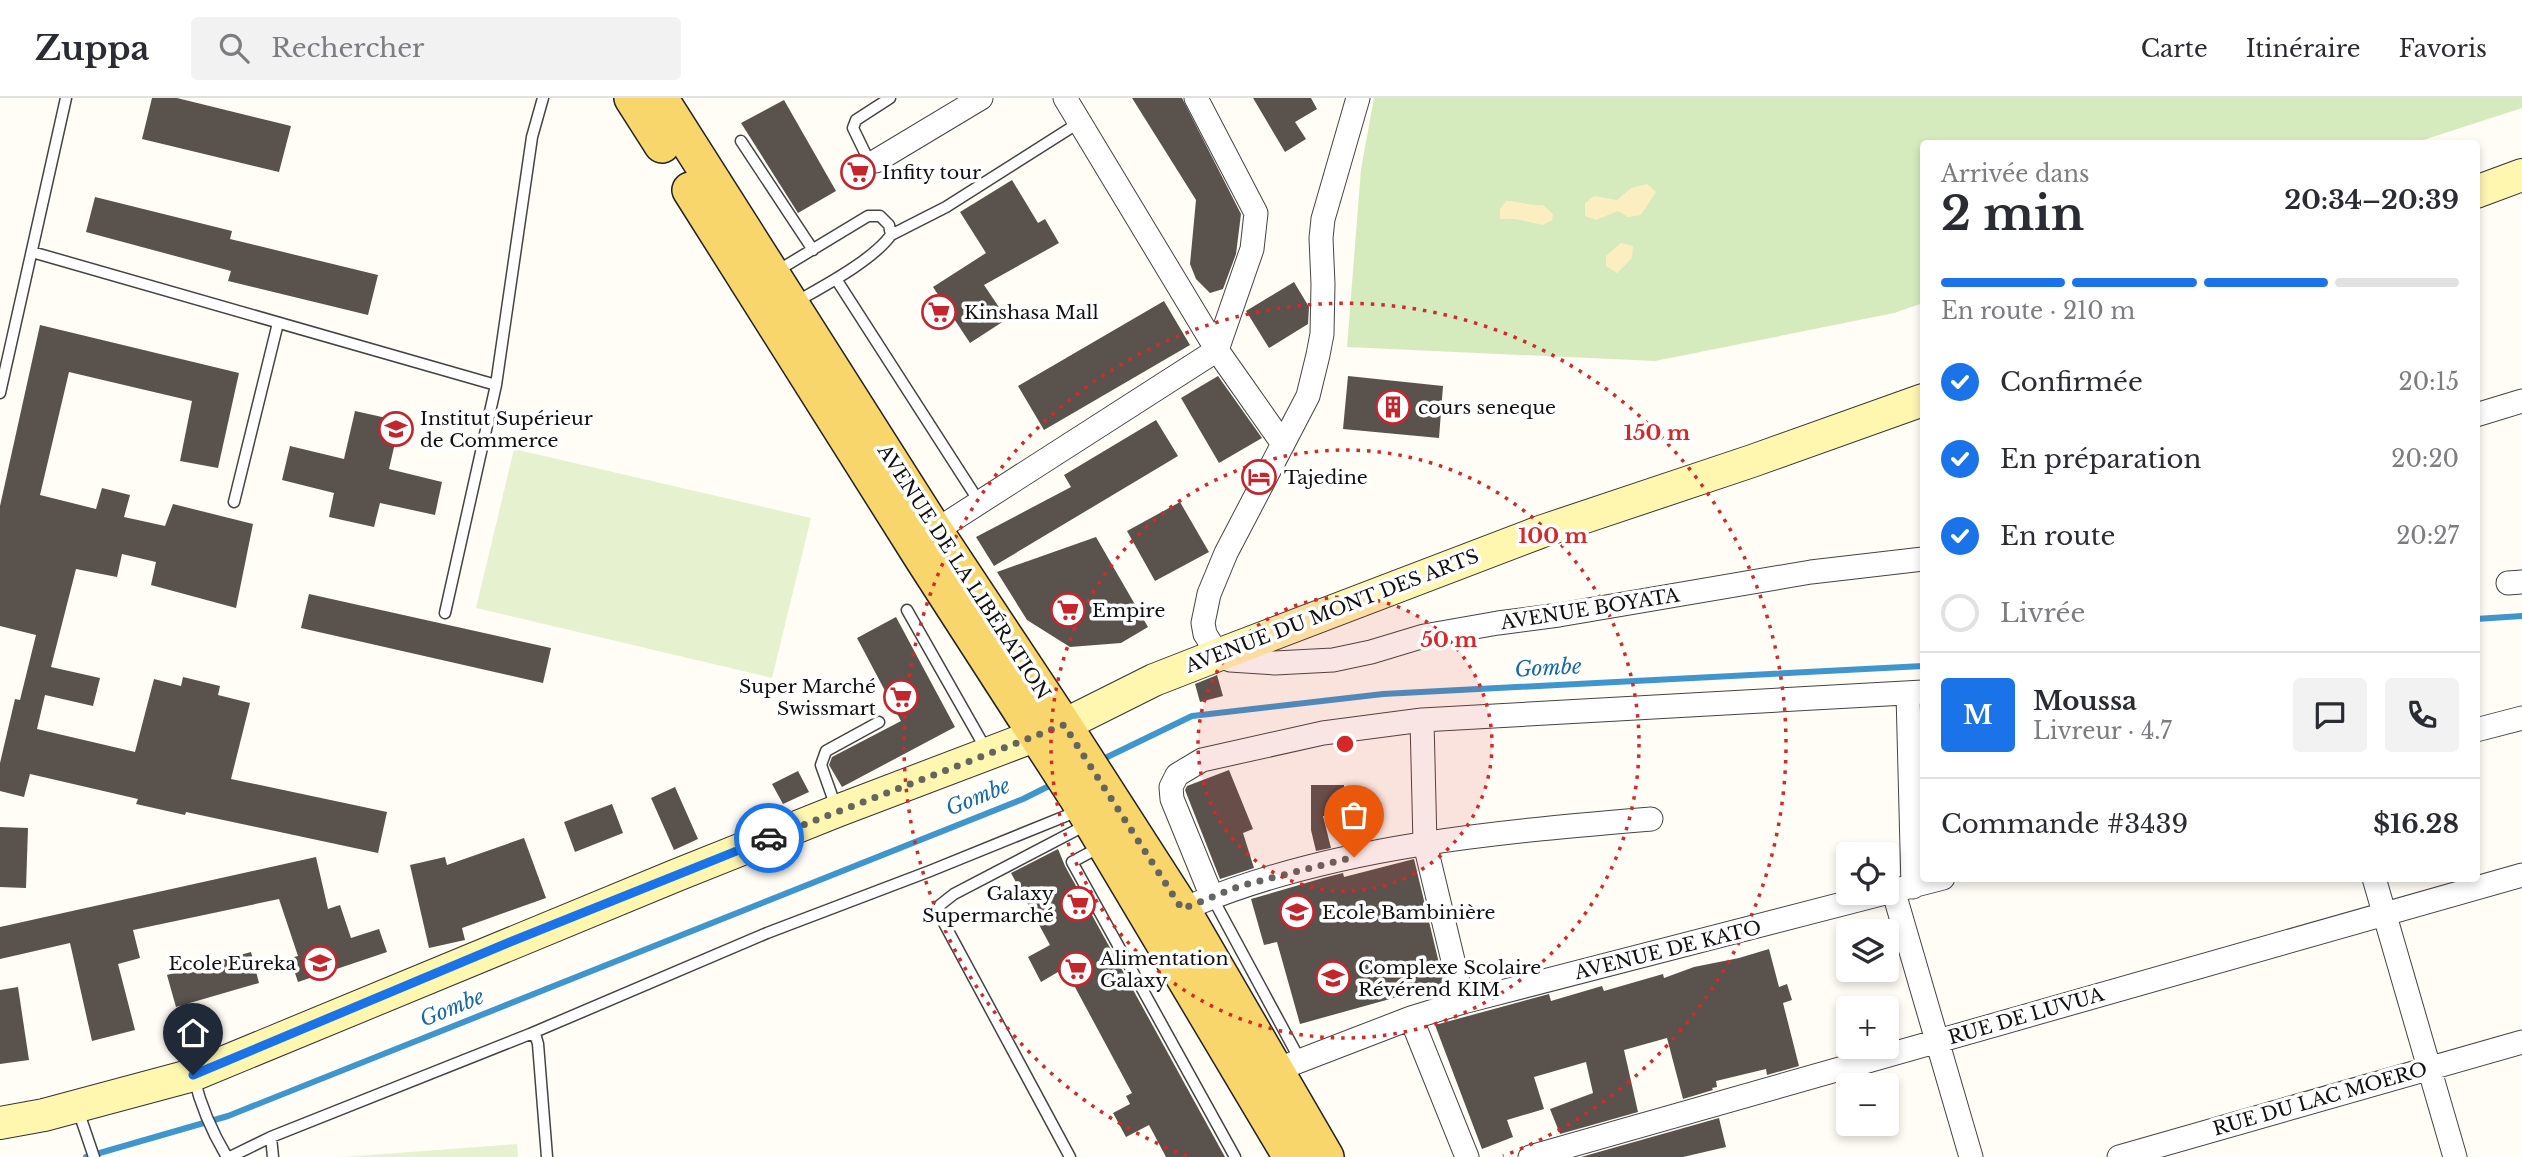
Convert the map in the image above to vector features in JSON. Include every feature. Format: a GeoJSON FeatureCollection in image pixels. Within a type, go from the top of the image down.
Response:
{"type":"FeatureCollection","features":[{"type":"Feature","properties":{"kind":"main road","name":"AVENUE DE LA LIBÉRATION"},"geometry":{"type":"LineString","coordinates":[[632,98],[925,561],[1058,741]]}},
{"type":"Feature","properties":{"kind":"main road","name":"AVENUE DE LA LIBÉRATION"},"geometry":{"type":"LineString","coordinates":[[660,98],[935,531],[1058,741],[1093,813],[1291,1157]]}},
{"type":"Feature","properties":{"kind":"main road","name":"AVENUE DE LA LIBÉRATION"},"geometry":{"type":"LineString","coordinates":[[1093,813],[1197,903],[1288,1065],[1326,1157]]}},
{"type":"Feature","properties":{"kind":"street"},"geometry":{"type":"LineString","coordinates":[[876,161],[981,98]]}},
{"type":"Feature","properties":{"kind":"street"},"geometry":{"type":"LineString","coordinates":[[1065,98],[1217,349],[1283,444]]}},
{"type":"Feature","properties":{"kind":"street"},"geometry":{"type":"LineString","coordinates":[[935,531],[1217,349],[1252,249],[1256,213],[1196,98]]}},
{"type":"Feature","properties":{"kind":"street"},"geometry":{"type":"LineString","coordinates":[[1218,655],[1205,634],[1203,623],[1209,594],[1226,553],[1308,396],[1322,334],[1323,219],[1358,98]]}},
{"type":"Feature","properties":{"kind":"street"},"geometry":{"type":"LineString","coordinates":[[2480,191],[2522,175]]}},
{"type":"Feature","properties":{"kind":"street","name":"AVENUE DU MONT DES ARTS"},"geometry":{"type":"LineString","coordinates":[[0,1123],[77,1106],[196,1089],[510,942],[989,753],[1058,741],[1154,680],[1540,532],[1920,401]]}},
{"type":"Feature","properties":{"kind":"street"},"geometry":{"type":"LineString","coordinates":[[2480,414],[2522,401]]}},
{"type":"Feature","properties":{"kind":"street","name":"AVENUE BOYATA"},"geometry":{"type":"LineString","coordinates":[[1218,655],[1230,660],[1266,663],[1333,660],[1423,636],[1497,623],[1811,572],[1920,559]]}},
{"type":"Feature","properties":{"kind":"street"},"geometry":{"type":"LineString","coordinates":[[1651,819],[1535,829],[1425,844],[1331,862],[1240,886],[1197,903],[1171,787],[1177,775],[1202,760],[1323,733],[1422,720],[1916,693],[1904,890],[1937,1041],[1971,1157]]}},
{"type":"Feature","properties":{"kind":"street"},"geometry":{"type":"LineString","coordinates":[[2480,729],[2522,718]]}},
{"type":"Feature","properties":{"kind":"street"},"geometry":{"type":"LineString","coordinates":[[1422,720],[1425,844],[1463,1002]]}},
{"type":"Feature","properties":{"kind":"street","name":"RUE DE LUVUA"},"geometry":{"type":"LineString","coordinates":[[1530,1157],[2522,875]]}},
{"type":"Feature","properties":{"kind":"street","name":"AVENUE DE KATO"},"geometry":{"type":"LineString","coordinates":[[1288,1065],[1411,1018],[1463,1002],[1930,882]]}},
{"type":"Feature","properties":{"kind":"street"},"geometry":{"type":"LineString","coordinates":[[2375,882],[2455,1157]]}},
{"type":"Feature","properties":{"kind":"street"},"geometry":{"type":"LineString","coordinates":[[1411,1018],[1467,1157]]}},
{"type":"Feature","properties":{"kind":"street","name":"RUE DU LAC MOERO"},"geometry":{"type":"LineString","coordinates":[[2119,1157],[2522,1042]]}},
{"type":"Feature","properties":{"kind":"lane"},"geometry":{"type":"LineString","coordinates":[[0,393],[65,98]]}},
{"type":"Feature","properties":{"kind":"lane"},"geometry":{"type":"LineString","coordinates":[[445,613],[496,385],[532,137],[543,98]]}},
{"type":"Feature","properties":{"kind":"lane"},"geometry":{"type":"LineString","coordinates":[[876,161],[869,161],[853,128],[856,120],[890,98]]}},
{"type":"Feature","properties":{"kind":"lane"},"geometry":{"type":"LineString","coordinates":[[791,304],[836,279],[891,236],[946,206],[1081,121]]}},
{"type":"Feature","properties":{"kind":"lane"},"geometry":{"type":"LineString","coordinates":[[741,141],[813,250]]}},
{"type":"Feature","properties":{"kind":"lane"},"geometry":{"type":"LineString","coordinates":[[772,274],[868,216],[880,216],[889,225],[891,236]]}},
{"type":"Feature","properties":{"kind":"lane"},"geometry":{"type":"LineString","coordinates":[[32,252],[496,385]]}},
{"type":"Feature","properties":{"kind":"lane"},"geometry":{"type":"LineString","coordinates":[[836,279],[981,503]]}},
{"type":"Feature","properties":{"kind":"lane"},"geometry":{"type":"LineString","coordinates":[[234,502],[278,323]]}},
{"type":"Feature","properties":{"kind":"lane"},"geometry":{"type":"LineString","coordinates":[[908,610],[989,753]]}},
{"type":"Feature","properties":{"kind":"lane"},"geometry":{"type":"LineString","coordinates":[[837,811],[821,765],[826,751],[879,722]]}},
{"type":"Feature","properties":{"kind":"lane"},"geometry":{"type":"LineString","coordinates":[[196,1089],[216,1139],[229,1157],[271,1137],[530,1034],[766,933],[1093,813]]}},
{"type":"Feature","properties":{"kind":"lane"},"geometry":{"type":"LineString","coordinates":[[1070,1157],[938,912],[940,905],[954,894],[1093,813]]}},
{"type":"Feature","properties":{"kind":"lane"},"geometry":{"type":"LineString","coordinates":[[1093,813],[1072,862],[1235,1157]]}},
{"type":"Feature","properties":{"kind":"lane"},"geometry":{"type":"LineString","coordinates":[[530,1034],[536,1037],[538,1044],[547,1157]]}},
{"type":"Feature","properties":{"kind":"lane"},"geometry":{"type":"LineString","coordinates":[[77,1106],[94,1157]]}},
{"type":"Feature","properties":{"kind":"lane"},"geometry":{"type":"LineString","coordinates":[[271,1137],[273,1157]]}},
{"type":"Feature","properties":{"kind":"green space"},"geometry":{"type":"Polygon","coordinates":[[[1374,98],[2522,98],[2522,108],[2423,140],[1920,140],[1920,304],[1894,313],[1655,361],[1347,347],[1361,169],[1374,98]]]}},
{"type":"Feature","properties":{"kind":"green space"},"geometry":{"type":"Polygon","coordinates":[[[514,449],[811,518],[772,678],[476,608],[514,449]]]}},
{"type":"Feature","properties":{"kind":"green space"},"geometry":{"type":"Polygon","coordinates":[[[517,1144],[518,1157],[344,1157],[517,1144]]]}},
{"type":"Feature","properties":{"kind":"sand"},"geometry":{"type":"Polygon","coordinates":[[[1647,184],[1656,192],[1641,215],[1628,217],[1618,211],[1596,220],[1585,216],[1585,203],[1594,196],[1617,200],[1631,188],[1647,184]]]}},
{"type":"Feature","properties":{"kind":"sand"},"geometry":{"type":"Polygon","coordinates":[[[1506,201],[1543,205],[1553,214],[1552,220],[1543,225],[1516,219],[1500,219],[1500,209],[1506,201]]]}},
{"type":"Feature","properties":{"kind":"sand"},"geometry":{"type":"Polygon","coordinates":[[[1621,243],[1633,246],[1632,258],[1617,273],[1606,266],[1606,256],[1621,243]]]}},
{"type":"Feature","properties":{"kind":"building"},"geometry":{"type":"Polygon","coordinates":[[[152,98],[177,98],[291,126],[279,172],[142,139],[152,98]]]}},
{"type":"Feature","properties":{"kind":"building"},"geometry":{"type":"Polygon","coordinates":[[[1132,98],[1182,98],[1241,214],[1236,254],[1223,289],[1210,293],[1196,279],[1190,264],[1196,200],[1132,98]]]}},
{"type":"Feature","properties":{"kind":"building"},"geometry":{"type":"Polygon","coordinates":[[[1253,98],[1311,98],[1317,109],[1295,122],[1306,139],[1285,152],[1253,98]]]}},
{"type":"Feature","properties":{"kind":"building"},"geometry":{"type":"Polygon","coordinates":[[[784,100],[836,191],[798,213],[741,123],[784,100]]]}},
{"type":"Feature","properties":{"kind":"building"},"geometry":{"type":"Polygon","coordinates":[[[1012,180],[1038,223],[1045,219],[1059,243],[984,285],[1007,319],[970,343],[933,287],[986,253],[960,212],[1012,180]]]}},
{"type":"Feature","properties":{"kind":"building"},"geometry":{"type":"Polygon","coordinates":[[[95,197],[232,231],[230,239],[378,275],[368,315],[228,281],[231,271],[86,232],[95,197]]]}},
{"type":"Feature","properties":{"kind":"building"},"geometry":{"type":"Polygon","coordinates":[[[1294,282],[1309,307],[1308,324],[1269,348],[1246,311],[1294,282]]]}},
{"type":"Feature","properties":{"kind":"building"},"geometry":{"type":"Polygon","coordinates":[[[1164,301],[1190,345],[1044,430],[1018,386],[1164,301]]]}},
{"type":"Feature","properties":{"kind":"building"},"geometry":{"type":"Polygon","coordinates":[[[40,325],[239,373],[218,468],[180,461],[192,401],[69,372],[40,495],[96,509],[102,488],[130,495],[124,517],[165,526],[173,504],[253,524],[236,608],[151,585],[156,562],[122,554],[117,577],[76,569],[51,667],[100,678],[93,706],[45,695],[37,729],[135,752],[154,679],[181,686],[183,677],[220,686],[218,695],[250,703],[231,779],[387,812],[378,853],[136,804],[138,799],[30,774],[24,797],[0,791],[0,763],[15,699],[20,700],[36,635],[0,626],[0,506],[40,325]]]}},
{"type":"Feature","properties":{"kind":"building"},"geometry":{"type":"Polygon","coordinates":[[[1218,376],[1262,438],[1219,463],[1181,398],[1218,376]]]}},
{"type":"Feature","properties":{"kind":"building","name":"cours seneque"},"geometry":{"type":"Polygon","coordinates":[[[1348,376],[1443,386],[1439,438],[1343,429],[1348,376]]]}},
{"type":"Feature","properties":{"kind":"building"},"geometry":{"type":"Polygon","coordinates":[[[355,411],[400,421],[389,469],[442,482],[435,515],[380,503],[374,527],[329,517],[334,493],[282,480],[290,446],[344,459],[355,411]]]}},
{"type":"Feature","properties":{"kind":"building"},"geometry":{"type":"Polygon","coordinates":[[[1156,420],[1178,456],[994,566],[976,537],[1071,487],[1064,475],[1156,420]]]}},
{"type":"Feature","properties":{"kind":"building"},"geometry":{"type":"Polygon","coordinates":[[[1180,502],[1209,552],[1155,581],[1127,531],[1180,502]]]}},
{"type":"Feature","properties":{"kind":"building"},"geometry":{"type":"Polygon","coordinates":[[[1096,537],[1148,627],[1121,643],[1070,647],[1027,620],[997,572],[1096,537]]]}},
{"type":"Feature","properties":{"kind":"building"},"geometry":{"type":"Polygon","coordinates":[[[309,594],[551,648],[543,683],[301,628],[309,594]]]}},
{"type":"Feature","properties":{"kind":"building"},"geometry":{"type":"Polygon","coordinates":[[[896,617],[955,727],[842,787],[829,765],[832,757],[901,721],[857,638],[896,617]]]}},
{"type":"Feature","properties":{"kind":"building"},"geometry":{"type":"Polygon","coordinates":[[[1217,675],[1223,696],[1200,702],[1195,684],[1217,675]]]}},
{"type":"Feature","properties":{"kind":"building"},"geometry":{"type":"Polygon","coordinates":[[[1229,770],[1253,829],[1243,833],[1254,868],[1220,879],[1185,790],[1187,786],[1229,770]]]}},
{"type":"Feature","properties":{"kind":"building"},"geometry":{"type":"Polygon","coordinates":[[[798,771],[809,792],[783,804],[772,784],[798,771]]]}},
{"type":"Feature","properties":{"kind":"building"},"geometry":{"type":"Polygon","coordinates":[[[1311,785],[1344,785],[1344,816],[1323,816],[1331,848],[1316,851],[1311,830],[1311,785]]]}},
{"type":"Feature","properties":{"kind":"building"},"geometry":{"type":"Polygon","coordinates":[[[675,787],[698,839],[674,850],[651,798],[675,787]]]}},
{"type":"Feature","properties":{"kind":"building"},"geometry":{"type":"Polygon","coordinates":[[[612,804],[623,833],[575,852],[564,822],[612,804]]]}},
{"type":"Feature","properties":{"kind":"building"},"geometry":{"type":"Polygon","coordinates":[[[0,827],[28,828],[26,888],[0,887],[0,827]]]}},
{"type":"Feature","properties":{"kind":"building"},"geometry":{"type":"Polygon","coordinates":[[[524,838],[546,898],[462,928],[465,940],[429,948],[410,865],[445,857],[447,865],[524,838]]]}},
{"type":"Feature","properties":{"kind":"building"},"geometry":{"type":"Polygon","coordinates":[[[1058,849],[1225,1157],[1166,1157],[1149,1125],[1126,1137],[1113,1113],[1130,1104],[1126,1096],[1132,1093],[1069,976],[1062,980],[1058,972],[1041,982],[1028,957],[1050,945],[1011,873],[1058,849]]]}},
{"type":"Feature","properties":{"kind":"building"},"geometry":{"type":"Polygon","coordinates":[[[316,857],[328,909],[340,905],[351,938],[379,929],[387,952],[298,982],[290,958],[298,956],[279,899],[133,930],[140,958],[118,964],[135,1030],[92,1041],[70,943],[0,959],[0,927],[316,857]]]}},
{"type":"Feature","properties":{"kind":"building"},"geometry":{"type":"Polygon","coordinates":[[[1414,859],[1444,984],[1300,1024],[1277,942],[1264,945],[1251,899],[1343,873],[1344,877],[1414,859]]]}},
{"type":"Feature","properties":{"kind":"building"},"geometry":{"type":"Polygon","coordinates":[[[1769,949],[1779,987],[1787,984],[1792,1000],[1783,1003],[1799,1066],[1767,1075],[1766,1069],[1716,1081],[1717,1087],[1712,1088],[1713,1090],[1683,1099],[1667,1038],[1624,1050],[1638,1112],[1560,1134],[1550,1109],[1593,1093],[1586,1062],[1534,1077],[1544,1109],[1507,1120],[1513,1137],[1482,1149],[1435,1025],[1549,994],[1551,1001],[1602,986],[1604,991],[1663,974],[1664,978],[1694,967],[1769,949]]]}},
{"type":"Feature","properties":{"kind":"building"},"geometry":{"type":"Polygon","coordinates":[[[251,952],[259,983],[176,1007],[167,975],[251,952]]]}},
{"type":"Feature","properties":{"kind":"building"},"geometry":{"type":"Polygon","coordinates":[[[18,987],[29,1060],[0,1064],[0,990],[18,987]]]}},
{"type":"Feature","properties":{"kind":"building"},"geometry":{"type":"Polygon","coordinates":[[[1719,1118],[1726,1147],[1683,1157],[1581,1157],[1719,1118]]]}},
{"type":"Feature","properties":{"kind":"waterway","name":"Gombe"},"geometry":{"type":"LineString","coordinates":[[2480,619],[2522,616]]}},
{"type":"Feature","properties":{"kind":"waterway","name":"Gombe"},"geometry":{"type":"LineString","coordinates":[[1101,760],[1192,716],[1383,694],[1920,666]]}},
{"type":"Feature","properties":{"kind":"waterway","name":"Gombe"},"geometry":{"type":"LineString","coordinates":[[86,1157],[228,1116],[1023,799],[1053,784]]}},
{"type":"Feature","properties":{"kind":"way so far"},"geometry":{"type":"LineString","coordinates":[[769,838],[1064,725],[1182,909],[1240,886],[1354,857]]}},
{"type":"Feature","properties":{"kind":"place","name":"Infity tour"},"geometry":{"type":"Point","coordinates":[858,172]}},
{"type":"Feature","properties":{"kind":"place","name":"Kinshasa Mall"},"geometry":{"type":"Point","coordinates":[939,312]}},
{"type":"Feature","properties":{"kind":"place","name":"cours seneque"},"geometry":{"type":"Point","coordinates":[1393,407]}},
{"type":"Feature","properties":{"kind":"place","name":"Institut Supérieur de Commerce"},"geometry":{"type":"Point","coordinates":[396,429]}},
{"type":"Feature","properties":{"kind":"place","name":"Tajedine"},"geometry":{"type":"Point","coordinates":[1259,477]}},
{"type":"Feature","properties":{"kind":"place","name":"Empire"},"geometry":{"type":"Point","coordinates":[1068,610]}},
{"type":"Feature","properties":{"kind":"place","name":"Super Marché Swissmart"},"geometry":{"type":"Point","coordinates":[901,697]}},
{"type":"Feature","properties":{"kind":"place","name":"Galaxy Supermarché"},"geometry":{"type":"Point","coordinates":[1078,904]}},
{"type":"Feature","properties":{"kind":"place","name":"Ecole Bambinière"},"geometry":{"type":"Point","coordinates":[1297,912]}},
{"type":"Feature","properties":{"kind":"place","name":"Ecole Eureka"},"geometry":{"type":"Point","coordinates":[320,963]}},
{"type":"Feature","properties":{"kind":"place","name":"Alimentation Galaxy"},"geometry":{"type":"Point","coordinates":[1076,969]}},
{"type":"Feature","properties":{"kind":"place","name":"Complexe Scolaire Révérend KIM"},"geometry":{"type":"Point","coordinates":[1333,978]}},
{"type":"Feature","properties":{"kind":"route"},"geometry":{"type":"LineString","coordinates":[[193,1075],[510,942],[769,838]]}}]}
